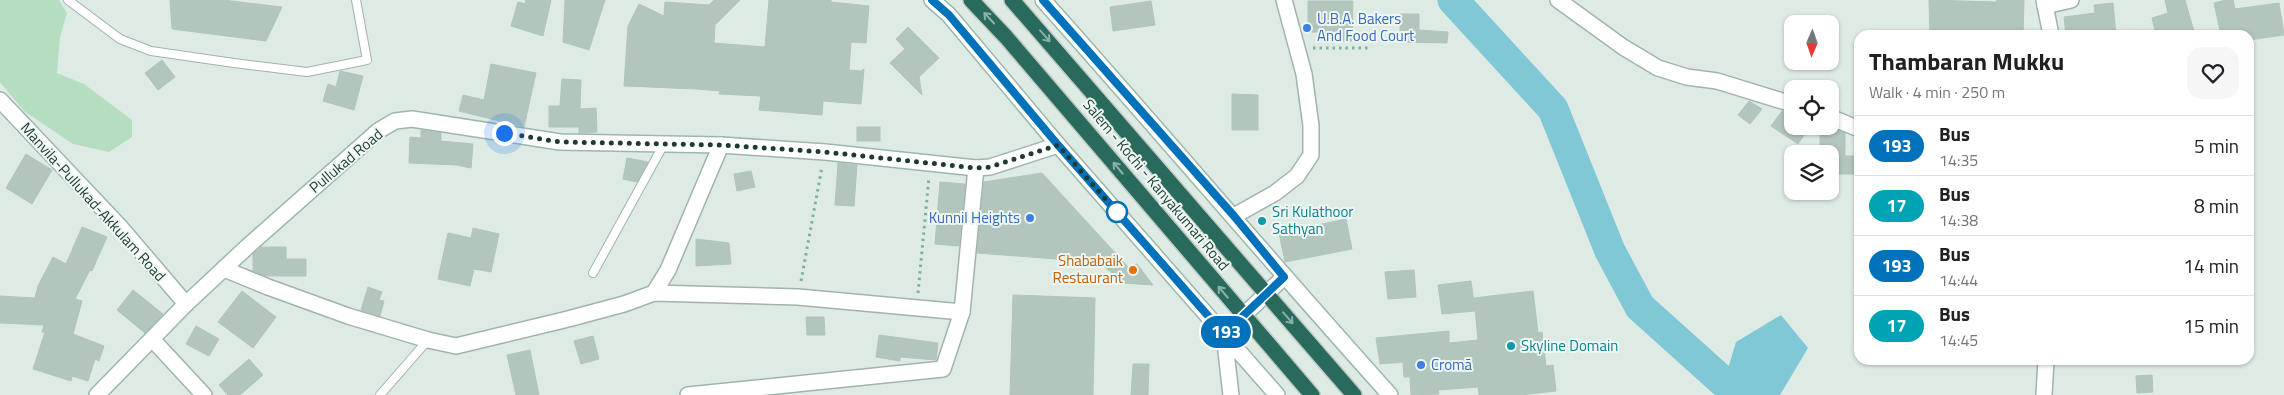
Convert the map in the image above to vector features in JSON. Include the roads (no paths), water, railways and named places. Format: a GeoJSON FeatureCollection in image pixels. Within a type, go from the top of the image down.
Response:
{"type":"FeatureCollection","features":[{"type":"Feature","properties":{"kind":"highway","name":"Salem - Kochi - Kanyakumari Road"},"geometry":{"type":"LineString","coordinates":[[971,0],[1013,44],[1312,395]]}},
{"type":"Feature","properties":{"kind":"highway","name":"Salem - Kochi - Kanyakumari Road"},"geometry":{"type":"LineString","coordinates":[[1012,0],[1354,395]]}},
{"type":"Feature","properties":{"kind":"street"},"geometry":{"type":"LineString","coordinates":[[932,0],[949,15],[1058,145],[1277,395]]}},
{"type":"Feature","properties":{"kind":"street"},"geometry":{"type":"LineString","coordinates":[[1043,0],[1234,216],[1284,277],[1390,395]]}},
{"type":"Feature","properties":{"kind":"street"},"geometry":{"type":"LineString","coordinates":[[1234,216],[1275,193],[1297,176],[1311,155],[1311,126],[1308,100],[1284,0]]}},
{"type":"Feature","properties":{"kind":"street"},"geometry":{"type":"LineString","coordinates":[[1558,0],[1623,47],[1658,68],[1687,78],[1716,80],[1784,101]]}},
{"type":"Feature","properties":{"kind":"street"},"geometry":{"type":"LineString","coordinates":[[2051,30],[2045,3],[2071,0]]}},
{"type":"Feature","properties":{"kind":"street","name":"Manvila-Pullukad-Akkulam Road"},"geometry":{"type":"LineString","coordinates":[[0,100],[122,229],[186,304]]}},
{"type":"Feature","properties":{"kind":"street","name":"Pullukad Road"},"geometry":{"type":"LineString","coordinates":[[97,395],[186,304],[224,269],[378,131],[396,121],[412,119],[560,142],[721,145],[825,152],[976,168],[990,167],[1058,145]]}},
{"type":"Feature","properties":{"kind":"street"},"geometry":{"type":"LineString","coordinates":[[1839,120],[1854,127]]}},
{"type":"Feature","properties":{"kind":"street"},"geometry":{"type":"LineString","coordinates":[[654,293],[671,263],[721,145]]}},
{"type":"Feature","properties":{"kind":"street"},"geometry":{"type":"LineString","coordinates":[[688,395],[943,369],[962,312],[976,168]]}},
{"type":"Feature","properties":{"kind":"street"},"geometry":{"type":"LineString","coordinates":[[224,269],[348,316],[428,340],[456,346],[624,304],[654,293],[798,297],[917,306],[962,312]]}},
{"type":"Feature","properties":{"kind":"street"},"geometry":{"type":"LineString","coordinates":[[1224,334],[1284,277]]}},
{"type":"Feature","properties":{"kind":"street"},"geometry":{"type":"LineString","coordinates":[[1224,334],[1231,395]]}},
{"type":"Feature","properties":{"kind":"street"},"geometry":{"type":"LineString","coordinates":[[152,339],[204,395]]}},
{"type":"Feature","properties":{"kind":"street"},"geometry":{"type":"LineString","coordinates":[[2044,395],[2046,365]]}},
{"type":"Feature","properties":{"kind":"lane"},"geometry":{"type":"LineString","coordinates":[[68,0],[120,39],[151,51],[234,64],[307,72],[366,60],[356,0]]}},
{"type":"Feature","properties":{"kind":"lane"},"geometry":{"type":"LineString","coordinates":[[593,273],[664,144]]}},
{"type":"Feature","properties":{"kind":"lane"},"geometry":{"type":"LineString","coordinates":[[380,395],[428,340]]}},
{"type":"Feature","properties":{"kind":"water"},"geometry":{"type":"Polygon","coordinates":[[[1781,315],[1808,348],[1780,395],[1720,395],[1736,342],[1781,315]]]}},
{"type":"Feature","properties":{"kind":"waterway"},"geometry":{"type":"LineString","coordinates":[[1453,0],[1553,109],[1610,251],[1640,307],[1738,395]]}},
{"type":"Feature","properties":{"kind":"place","name":"U.B.A. Bakers And Food Court"},"geometry":{"type":"Point","coordinates":[1307,28]}},
{"type":"Feature","properties":{"kind":"place","name":"Kunnil Heights"},"geometry":{"type":"Point","coordinates":[1030,218]}},
{"type":"Feature","properties":{"kind":"place","name":"Sri Kulathoor Sathyan"},"geometry":{"type":"Point","coordinates":[1262,221]}},
{"type":"Feature","properties":{"kind":"place","name":"Shababaik Restaurant"},"geometry":{"type":"Point","coordinates":[1133,270]}},
{"type":"Feature","properties":{"kind":"place","name":"Skyline Domain"},"geometry":{"type":"Point","coordinates":[1511,346]}},
{"type":"Feature","properties":{"kind":"place","name":"Cromā"},"geometry":{"type":"Point","coordinates":[1421,365]}}]}
